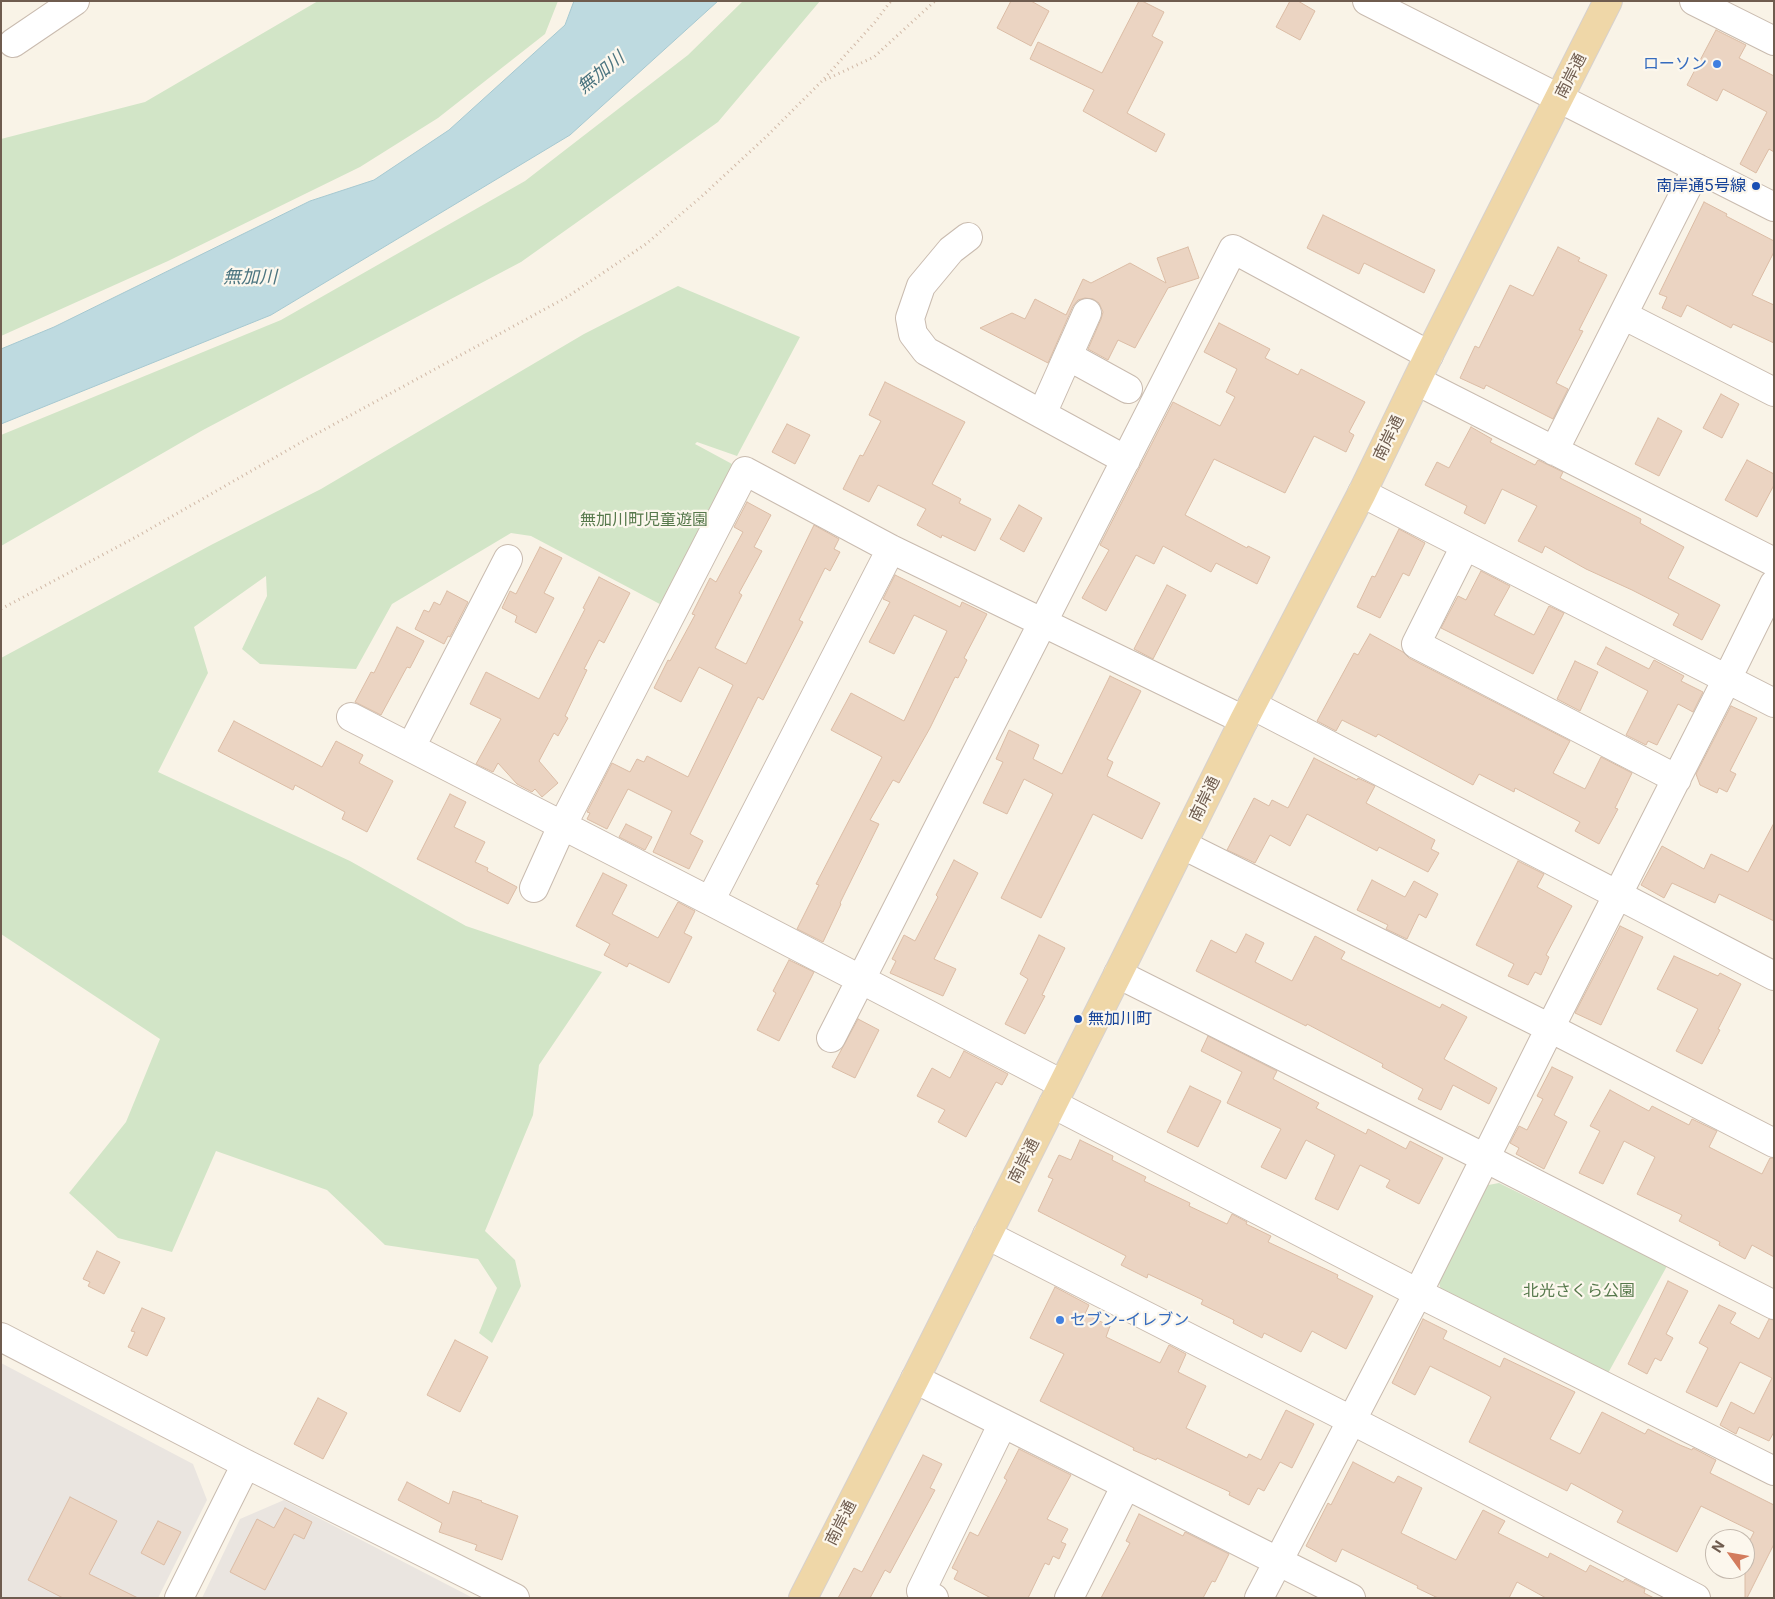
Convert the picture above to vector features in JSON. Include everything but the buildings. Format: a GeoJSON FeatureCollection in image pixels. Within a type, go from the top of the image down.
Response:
{"type":"FeatureCollection","features":[{"type":"Feature","properties":{"kind":"main road","name":"南岸通"},"geometry":{"type":"LineString","coordinates":[[803,1598],[915,1379],[1248,713],[1362,493],[1429,355],[1608,1]]}},
{"type":"Feature","properties":{"kind":"street"},"geometry":{"type":"LineString","coordinates":[[13,43],[75,1]]}},
{"type":"Feature","properties":{"kind":"street"},"geometry":{"type":"LineString","coordinates":[[1367,1],[1774,207]]}},
{"type":"Feature","properties":{"kind":"street"},"geometry":{"type":"LineString","coordinates":[[1694,1],[1774,41]]}},
{"type":"Feature","properties":{"kind":"street"},"geometry":{"type":"LineString","coordinates":[[1554,451],[1697,168]]}},
{"type":"Feature","properties":{"kind":"street"},"geometry":{"type":"LineString","coordinates":[[968,237],[951,250],[921,286],[910,318],[913,334],[926,351],[1126,460]]}},
{"type":"Feature","properties":{"kind":"street"},"geometry":{"type":"LineString","coordinates":[[831,1038],[1233,249],[1429,355]]}},
{"type":"Feature","properties":{"kind":"street"},"geometry":{"type":"LineString","coordinates":[[1042,414],[1087,313]]}},
{"type":"Feature","properties":{"kind":"street"},"geometry":{"type":"LineString","coordinates":[[1623,315],[1774,392]]}},
{"type":"Feature","properties":{"kind":"street"},"geometry":{"type":"LineString","coordinates":[[1068,356],[1128,388]]}},
{"type":"Feature","properties":{"kind":"street"},"geometry":{"type":"LineString","coordinates":[[1417,381],[1774,562]]}},
{"type":"Feature","properties":{"kind":"street"},"geometry":{"type":"LineString","coordinates":[[534,888],[562,826],[745,471],[892,549],[1043,624],[1248,713],[1774,976]]}},
{"type":"Feature","properties":{"kind":"street"},"geometry":{"type":"LineString","coordinates":[[1362,493],[1774,703]]}},
{"type":"Feature","properties":{"kind":"street"},"geometry":{"type":"LineString","coordinates":[[1465,546],[1416,644],[1677,779]]}},
{"type":"Feature","properties":{"kind":"street"},"geometry":{"type":"LineString","coordinates":[[710,901],[892,549]]}},
{"type":"Feature","properties":{"kind":"street"},"geometry":{"type":"LineString","coordinates":[[411,747],[508,559]]}},
{"type":"Feature","properties":{"kind":"street"},"geometry":{"type":"LineString","coordinates":[[1259,1598],[1418,1293],[1774,584]]}},
{"type":"Feature","properties":{"kind":"street"},"geometry":{"type":"LineString","coordinates":[[350,717],[710,901],[861,981],[1057,1094],[1418,1293],[1774,1471]]}},
{"type":"Feature","properties":{"kind":"street"},"geometry":{"type":"LineString","coordinates":[[1183,845],[1550,1028],[1774,1143]]}},
{"type":"Feature","properties":{"kind":"street"},"geometry":{"type":"LineString","coordinates":[[1118,974],[1774,1305]]}},
{"type":"Feature","properties":{"kind":"street"},"geometry":{"type":"LineString","coordinates":[[987,1235],[1696,1598]]}},
{"type":"Feature","properties":{"kind":"street"},"geometry":{"type":"LineString","coordinates":[[1,1337],[246,1464],[515,1598]]}},
{"type":"Feature","properties":{"kind":"street"},"geometry":{"type":"LineString","coordinates":[[915,1379],[1351,1598]]}},
{"type":"Feature","properties":{"kind":"street"},"geometry":{"type":"LineString","coordinates":[[934,1598],[920,1591],[1003,1423]]}},
{"type":"Feature","properties":{"kind":"street"},"geometry":{"type":"LineString","coordinates":[[179,1598],[246,1464]]}},
{"type":"Feature","properties":{"kind":"street"},"geometry":{"type":"LineString","coordinates":[[1069,1598],[1126,1485]]}},
{"type":"Feature","properties":{"kind":"path"},"geometry":{"type":"LineString","coordinates":[[1,609],[136,537],[307,439],[567,296],[646,244],[767,136],[822,81],[875,22],[891,1]]}},
{"type":"Feature","properties":{"kind":"path"},"geometry":{"type":"LineString","coordinates":[[822,81],[874,58],[935,1]]}},
{"type":"Feature","properties":{"kind":"shaded area"},"geometry":{"type":"Polygon","coordinates":[[[1,1363],[193,1464],[207,1500],[158,1598],[1,1598],[1,1363]]]}},
{"type":"Feature","properties":{"kind":"shaded area"},"geometry":{"type":"Polygon","coordinates":[[[284,1500],[473,1598],[202,1598],[240,1519],[284,1500]]]}},
{"type":"Feature","properties":{"kind":"green space"},"geometry":{"type":"Polygon","coordinates":[[[318,1],[558,1],[545,34],[438,118],[360,167],[168,261],[1,336],[1,139],[145,102],[318,1]]]}},
{"type":"Feature","properties":{"kind":"green space"},"geometry":{"type":"Polygon","coordinates":[[[743,1],[820,1],[718,122],[521,262],[203,430],[1,546],[1,435],[281,320],[525,181],[688,55],[743,1]]]}},
{"type":"Feature","properties":{"kind":"green space","name":"無加川町児童遊園"},"geometry":{"type":"Polygon","coordinates":[[[678,286],[800,337],[737,456],[697,442],[695,444],[745,471],[673,611],[531,536],[511,533],[392,604],[356,669],[260,664],[242,649],[267,596],[266,576],[194,627],[208,673],[158,772],[350,861],[466,926],[602,972],[539,1065],[533,1115],[485,1231],[515,1260],[521,1286],[492,1343],[479,1333],[497,1288],[478,1259],[385,1245],[327,1190],[216,1151],[172,1252],[118,1238],[69,1193],[126,1122],[160,1039],[1,934],[1,658],[211,545],[321,489],[584,334],[678,286]]]}},
{"type":"Feature","properties":{"kind":"green space","name":"北光さくら公園"},"geometry":{"type":"Polygon","coordinates":[[[1499,1183],[1667,1266],[1607,1375],[1441,1291],[1437,1275],[1483,1186],[1499,1183]]]}},
{"type":"Feature","properties":{"kind":"water","name":"無加川"},"geometry":{"type":"Polygon","coordinates":[[[574,1],[718,1],[570,135],[271,315],[1,424],[1,349],[54,327],[310,201],[374,180],[449,130],[565,25],[574,1]]]}},
{"type":"Feature","properties":{"kind":"place","name":"ローソン"},"geometry":{"type":"Point","coordinates":[1717,64]}},
{"type":"Feature","properties":{"kind":"place","name":"南岸通5号線"},"geometry":{"type":"Point","coordinates":[1756,186]}},
{"type":"Feature","properties":{"kind":"place","name":"無加川町"},"geometry":{"type":"Point","coordinates":[1078,1019]}},
{"type":"Feature","properties":{"kind":"place","name":"セブン-イレブン"},"geometry":{"type":"Point","coordinates":[1060,1320]}}]}
